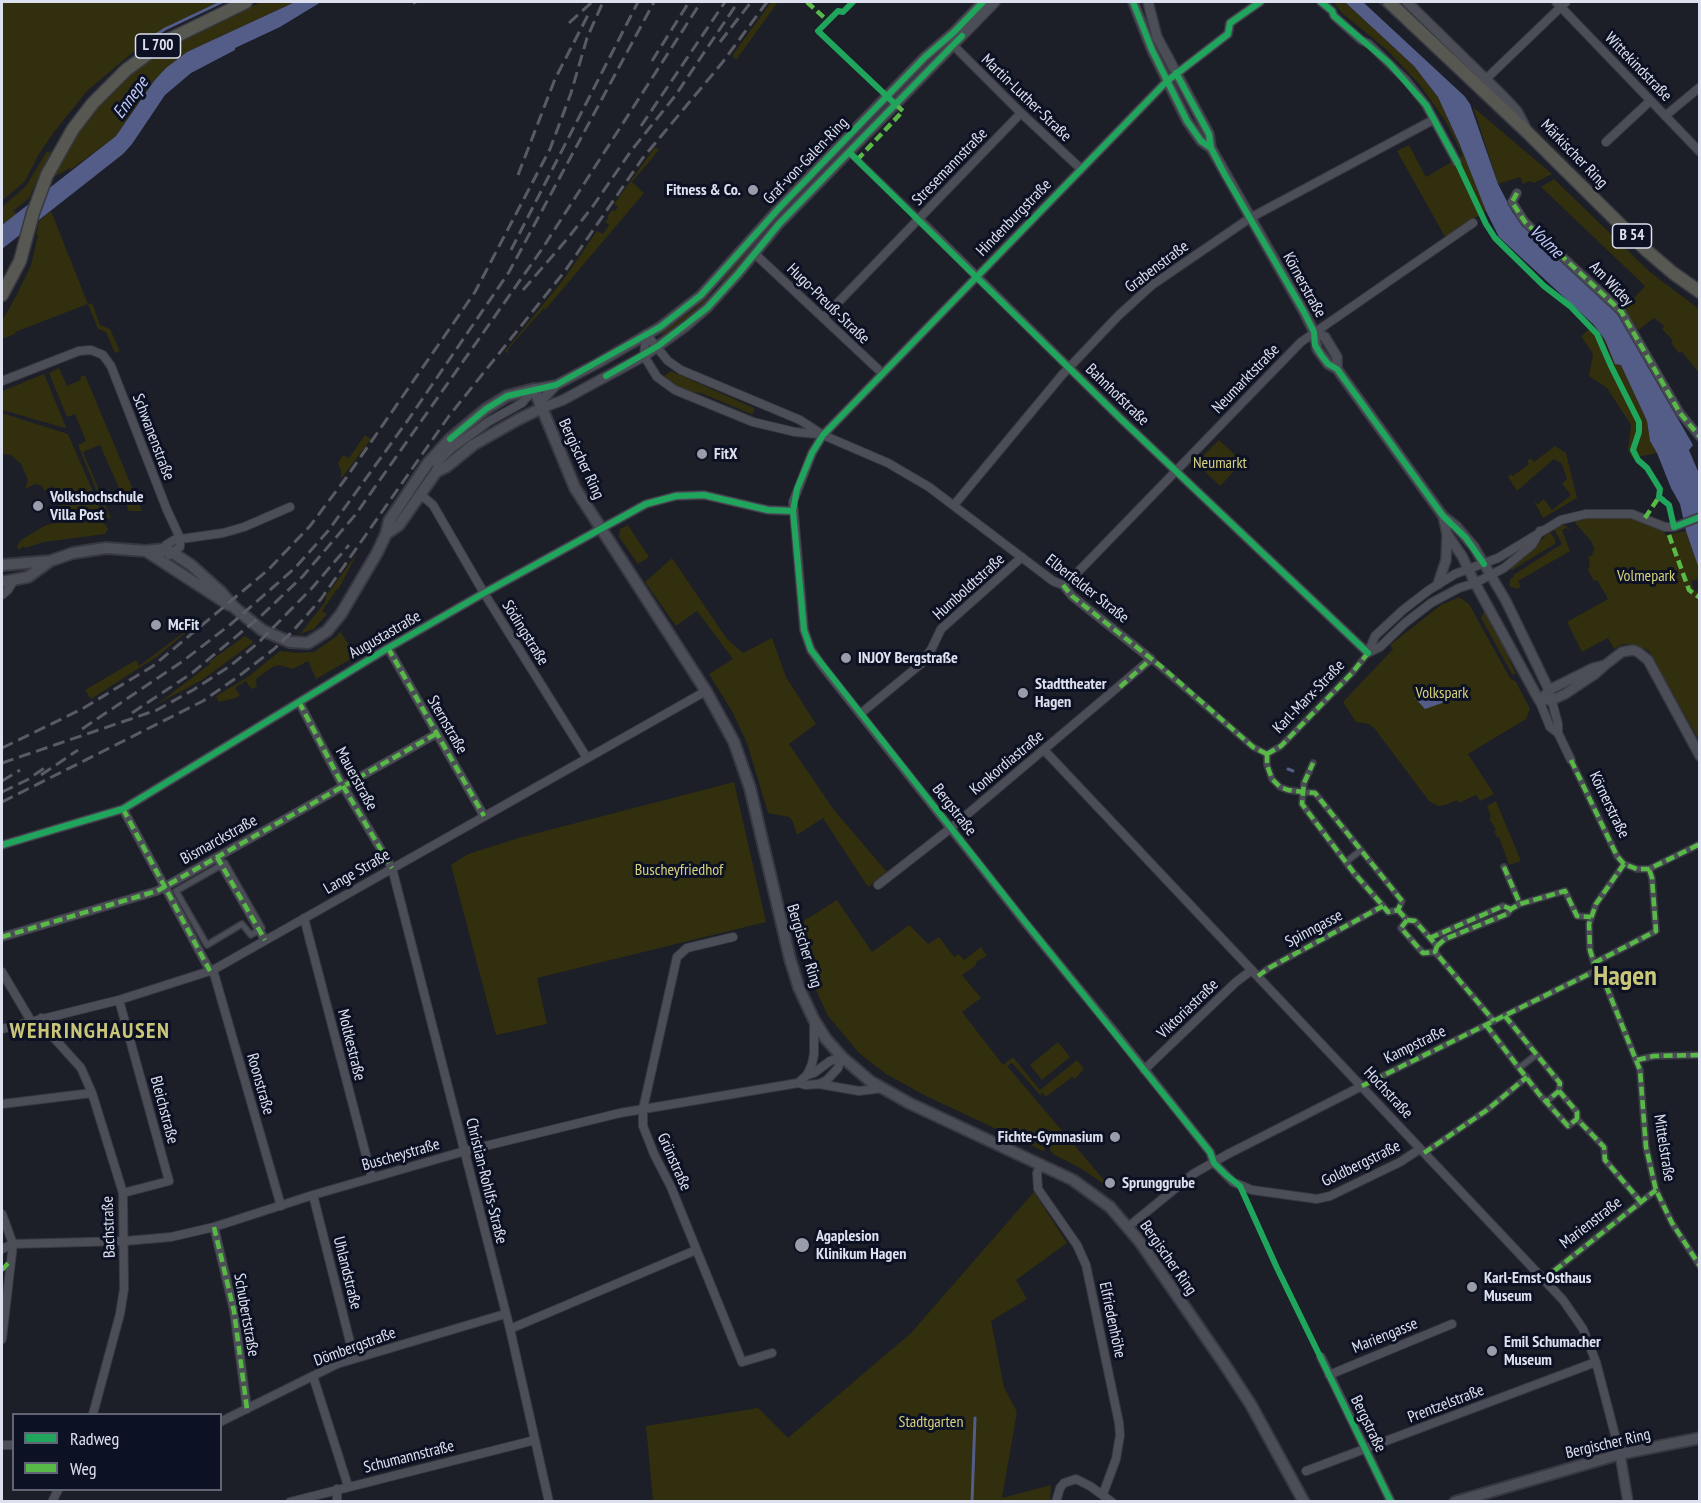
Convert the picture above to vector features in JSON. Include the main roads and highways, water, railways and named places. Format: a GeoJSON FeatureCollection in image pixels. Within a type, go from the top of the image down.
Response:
{"type":"FeatureCollection","features":[{"type":"Feature","properties":{"kind":"main road","name":"L 700"},"geometry":{"type":"LineString","coordinates":[[2,295],[20,261],[39,195],[54,161],[86,111],[102,92],[137,60],[179,33],[246,2]]}},
{"type":"Feature","properties":{"kind":"main road","name":"Märkischer Ring"},"geometry":{"type":"LineString","coordinates":[[1389,2],[1481,81],[1528,133],[1622,227],[1673,273],[1700,292]]}},
{"type":"Feature","properties":{"kind":"main road","name":"Märkischer Ring"},"geometry":{"type":"LineString","coordinates":[[1673,273],[1700,284]]}},
{"type":"Feature","properties":{"kind":"main road","name":"Bergischer Ring"},"geometry":{"type":"LineString","coordinates":[[386,534],[389,521],[407,491],[450,439],[486,409],[507,396],[534,389],[575,488],[724,720],[742,762],[759,824],[790,959],[799,988],[814,1020],[842,1057],[870,1081],[1073,1180],[1110,1207],[1128,1227],[1251,1405],[1304,1502]]}},
{"type":"Feature","properties":{"kind":"main road"},"geometry":{"type":"LineString","coordinates":[[3,565],[50,561],[73,553],[106,548],[169,551],[209,580],[247,619],[276,637],[308,644],[327,631],[341,614],[366,574],[386,534],[399,525],[436,472],[446,467],[473,445],[519,418],[542,408]]}},
{"type":"Feature","properties":{"kind":"main road"},"geometry":{"type":"LineString","coordinates":[[146,550],[234,608]]}},
{"type":"Feature","properties":{"kind":"main road"},"geometry":{"type":"LineString","coordinates":[[2,582],[28,577],[50,561]]}},
{"type":"Feature","properties":{"kind":"main road","name":"Bergischer Ring"},"geometry":{"type":"LineString","coordinates":[[1455,1502],[1620,1454],[1700,1438]]}},
{"type":"Feature","properties":{"kind":"water"},"geometry":{"type":"Polygon","coordinates":[[[295,2],[321,2],[280,27],[235,48],[191,73],[165,95],[123,154],[2,249],[2,225],[116,136],[154,81],[166,68],[187,52],[295,2]]]}},
{"type":"Feature","properties":{"kind":"water"},"geometry":{"type":"Polygon","coordinates":[[[1345,2],[1379,2],[1447,70],[1470,104],[1498,184],[1513,213],[1540,243],[1587,283],[1618,315],[1693,445],[1689,450],[1700,476],[1699,569],[1686,531],[1680,504],[1650,441],[1647,421],[1621,365],[1615,364],[1605,340],[1594,325],[1499,237],[1438,97],[1414,66],[1345,2]]]}},
{"type":"Feature","properties":{"kind":"water"},"geometry":{"type":"Polygon","coordinates":[[[1446,688],[1445,702],[1425,709],[1415,698],[1424,690],[1434,691],[1446,688]]]}},
{"type":"Feature","properties":{"kind":"waterway"},"geometry":{"type":"LineString","coordinates":[[139,46],[165,29],[222,2]]}},
{"type":"Feature","properties":{"kind":"waterway"},"geometry":{"type":"LineString","coordinates":[[1288,769],[1293,771]]}},
{"type":"Feature","properties":{"kind":"waterway"},"geometry":{"type":"LineString","coordinates":[[972,1502],[975,1418]]}},
{"type":"Feature","properties":{"kind":"railway"},"geometry":{"type":"LineString","coordinates":[[569,23],[592,2]]}},
{"type":"Feature","properties":{"kind":"railway"},"geometry":{"type":"LineString","coordinates":[[2,748],[82,709],[153,666],[268,570],[310,526],[475,292],[550,149],[571,93],[587,38],[603,2]]}},
{"type":"Feature","properties":{"kind":"railway"},"geometry":{"type":"LineString","coordinates":[[511,250],[638,2]]}},
{"type":"Feature","properties":{"kind":"railway"},"geometry":{"type":"LineString","coordinates":[[82,729],[183,661],[231,624],[295,568],[328,531],[408,420],[509,272],[654,2]]}},
{"type":"Feature","properties":{"kind":"railway"},"geometry":{"type":"LineString","coordinates":[[652,61],[689,2]]}},
{"type":"Feature","properties":{"kind":"railway"},"geometry":{"type":"LineString","coordinates":[[132,713],[192,673],[262,615],[303,576],[356,514],[542,249],[701,2]]}},
{"type":"Feature","properties":{"kind":"railway"},"geometry":{"type":"LineString","coordinates":[[641,126],[725,2]]}},
{"type":"Feature","properties":{"kind":"railway"},"geometry":{"type":"LineString","coordinates":[[523,290],[593,206],[631,151],[675,96],[738,2]]}},
{"type":"Feature","properties":{"kind":"railway"},"geometry":{"type":"LineString","coordinates":[[720,42],[751,2]]}},
{"type":"Feature","properties":{"kind":"railway"},"geometry":{"type":"LineString","coordinates":[[2,802],[203,701],[274,649],[292,632],[321,599],[449,416],[565,271],[642,159],[722,63],[767,2]]}},
{"type":"Feature","properties":{"kind":"railway"},"geometry":{"type":"LineString","coordinates":[[518,175],[555,79],[588,15]]}},
{"type":"Feature","properties":{"kind":"railway"},"geometry":{"type":"LineString","coordinates":[[2,763],[157,710],[193,690],[230,666],[258,643],[312,588],[349,545]]}},
{"type":"Feature","properties":{"kind":"railway"},"geometry":{"type":"LineString","coordinates":[[41,775],[78,750]]}},
{"type":"Feature","properties":{"kind":"railway"},"geometry":{"type":"LineString","coordinates":[[2,792],[27,780],[46,767]]}},
{"type":"Feature","properties":{"kind":"railway"},"geometry":{"type":"LineString","coordinates":[[2,781],[20,770]]}},
{"type":"Feature","properties":{"kind":"place","name":"Fitness & Co."},"geometry":{"type":"Point","coordinates":[753,190]}},
{"type":"Feature","properties":{"kind":"place","name":"FitX"},"geometry":{"type":"Point","coordinates":[702,454]}},
{"type":"Feature","properties":{"kind":"place","name":"Volkshochschule Villa Post"},"geometry":{"type":"Point","coordinates":[38,506]}},
{"type":"Feature","properties":{"kind":"place","name":"McFit"},"geometry":{"type":"Point","coordinates":[156,625]}},
{"type":"Feature","properties":{"kind":"place","name":"INJOY Bergstraße"},"geometry":{"type":"Point","coordinates":[846,658]}},
{"type":"Feature","properties":{"kind":"place","name":"Stadttheater Hagen"},"geometry":{"type":"Point","coordinates":[1023,693]}},
{"type":"Feature","properties":{"kind":"place","name":"Fichte-Gymnasium"},"geometry":{"type":"Point","coordinates":[1115,1137]}},
{"type":"Feature","properties":{"kind":"place","name":"Sprunggrube"},"geometry":{"type":"Point","coordinates":[1110,1183]}},
{"type":"Feature","properties":{"kind":"place","name":"Agaplesion Klinikum Hagen"},"geometry":{"type":"Point","coordinates":[802,1245]}},
{"type":"Feature","properties":{"kind":"place","name":"Karl-Ernst-Osthaus Museum"},"geometry":{"type":"Point","coordinates":[1472,1287]}},
{"type":"Feature","properties":{"kind":"place","name":"Emil Schumacher Museum"},"geometry":{"type":"Point","coordinates":[1492,1351]}},
{"type":"Feature","properties":{"kind":"district","name":"Hagen"},"geometry":{"type":"Point","coordinates":[1625,977]}},
{"type":"Feature","properties":{"kind":"district","name":"WEHRINGHAUSEN"},"geometry":{"type":"Point","coordinates":[90,1032]}},
{"type":"Feature","properties":{"kind":"water label","name":"Ennepe"},"geometry":{"type":"Point","coordinates":[131,98]}},
{"type":"Feature","properties":{"kind":"water label","name":"Volme"},"geometry":{"type":"Point","coordinates":[1546,242]}},
{"type":"Feature","properties":{"kind":"park label","name":"Neumarkt"},"geometry":{"type":"Point","coordinates":[1220,463]}},
{"type":"Feature","properties":{"kind":"park label","name":"Volmepark"},"geometry":{"type":"Point","coordinates":[1646,576]}},
{"type":"Feature","properties":{"kind":"park label","name":"Volkspark"},"geometry":{"type":"Point","coordinates":[1442,693]}},
{"type":"Feature","properties":{"kind":"park label","name":"Buscheyfriedhof"},"geometry":{"type":"Point","coordinates":[679,870]}},
{"type":"Feature","properties":{"kind":"park label","name":"Stadtgarten"},"geometry":{"type":"Point","coordinates":[931,1422]}}]}
